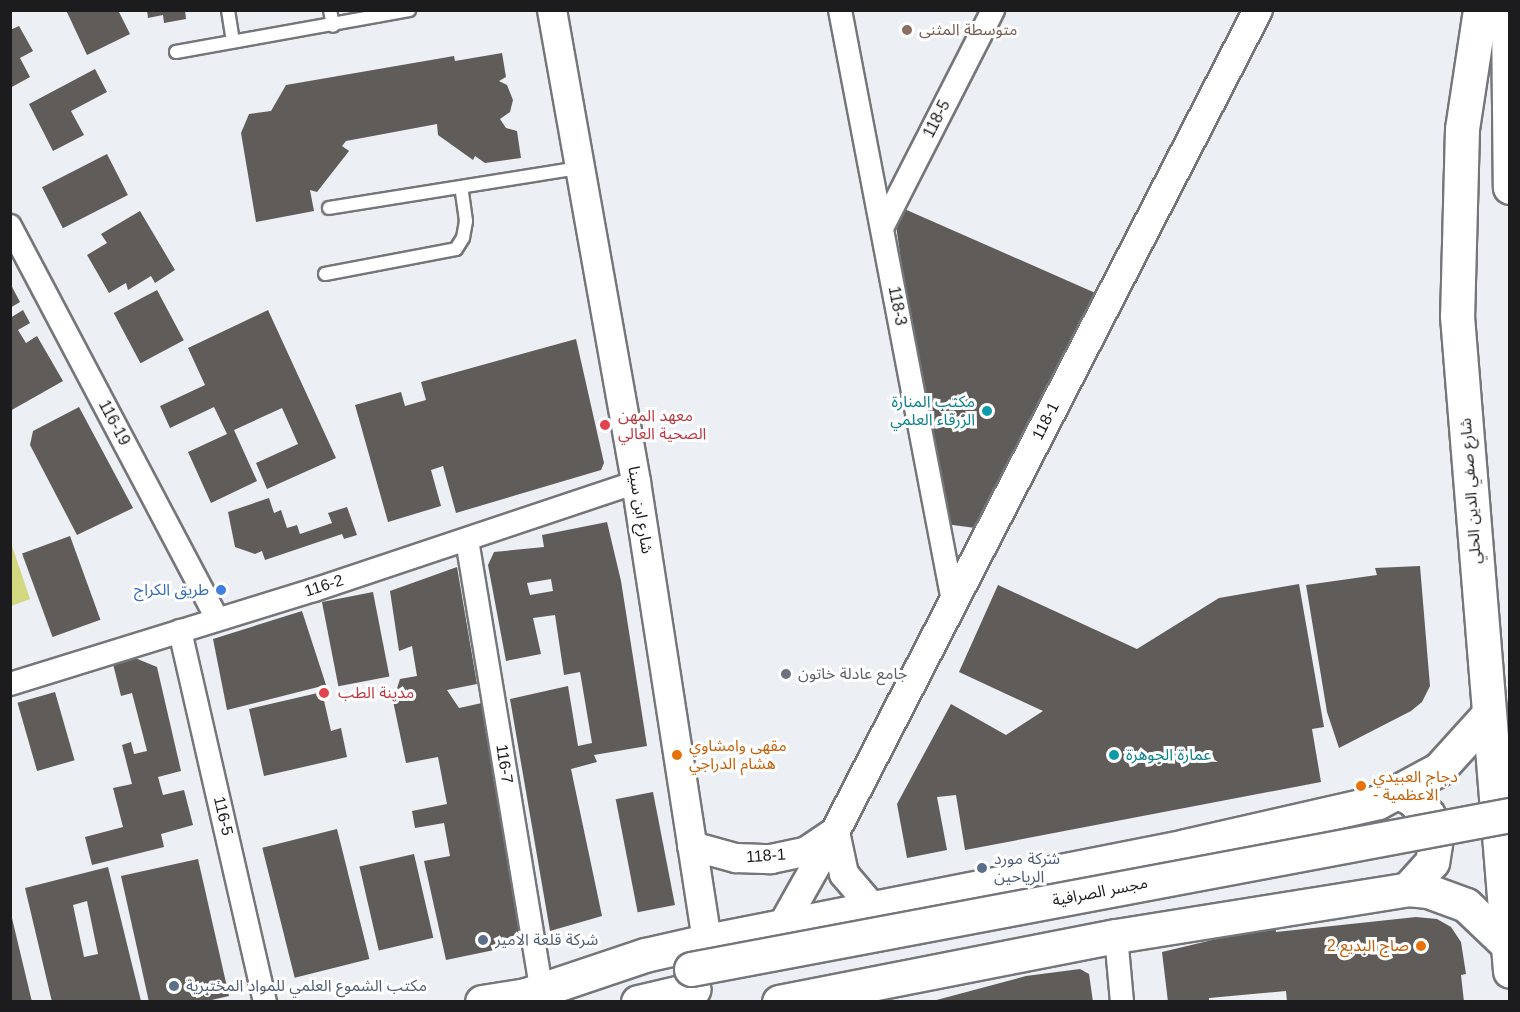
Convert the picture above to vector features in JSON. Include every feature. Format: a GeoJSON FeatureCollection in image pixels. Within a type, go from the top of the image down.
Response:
{"type":"FeatureCollection","features":[{"type":"Feature","properties":{"kind":"main road","name":"شارع صفي الدين الحلي"},"geometry":{"type":"LineString","coordinates":[[1480,10],[1462,129],[1457,316],[1508,958]]}},
{"type":"Feature","properties":{"kind":"main road"},"geometry":{"type":"LineString","coordinates":[[1508,10],[1509,187]]}},
{"type":"Feature","properties":{"kind":"main road"},"geometry":{"type":"LineString","coordinates":[[532,992],[645,955],[707,940],[1185,846],[1378,802],[1399,794],[1457,753],[1488,715]]}},
{"type":"Feature","properties":{"kind":"main road"},"geometry":{"type":"LineString","coordinates":[[1399,794],[1420,806],[1436,838],[1429,867],[1408,889]]}},
{"type":"Feature","properties":{"kind":"main road","name":"مجسر الصرافية"},"geometry":{"type":"LineString","coordinates":[[692,979],[1509,815]]}},
{"type":"Feature","properties":{"kind":"main road","name":"مجسر الصرافية"},"geometry":{"type":"LineString","coordinates":[[692,979],[1509,836]]}},
{"type":"Feature","properties":{"kind":"main road"},"geometry":{"type":"LineString","coordinates":[[779,1002],[1116,936],[1408,889],[1428,891],[1466,905],[1482,916],[1508,958]]}},
{"type":"Feature","properties":{"kind":"main road"},"geometry":{"type":"LineString","coordinates":[[482,1002],[532,992],[692,979]]}},
{"type":"Feature","properties":{"kind":"main road"},"geometry":{"type":"LineString","coordinates":[[638,1002],[692,979]]}},
{"type":"Feature","properties":{"kind":"street","name":"شارع ابن سينا"},"geometry":{"type":"LineString","coordinates":[[552,10],[636,482],[707,940]]}},
{"type":"Feature","properties":{"kind":"street","name":"118-3"},"geometry":{"type":"LineString","coordinates":[[840,10],[953,601]]}},
{"type":"Feature","properties":{"kind":"street","name":"118-5"},"geometry":{"type":"LineString","coordinates":[[882,228],[993,10]]}},
{"type":"Feature","properties":{"kind":"street","name":"118-1"},"geometry":{"type":"LineString","coordinates":[[782,926],[835,832],[1258,10]]}},
{"type":"Feature","properties":{"kind":"street","name":"116-19"},"geometry":{"type":"LineString","coordinates":[[10,226],[217,619]]}},
{"type":"Feature","properties":{"kind":"street","name":"116-2"},"geometry":{"type":"LineString","coordinates":[[10,684],[467,540],[636,482]]}},
{"type":"Feature","properties":{"kind":"street","name":"116-7"},"geometry":{"type":"LineString","coordinates":[[467,540],[532,992]]}},
{"type":"Feature","properties":{"kind":"street","name":"116-5"},"geometry":{"type":"LineString","coordinates":[[180,631],[265,1002]]}},
{"type":"Feature","properties":{"kind":"street","name":"118-1"},"geometry":{"type":"LineString","coordinates":[[692,846],[736,858],[771,859],[805,852],[835,832]]}},
{"type":"Feature","properties":{"kind":"street"},"geometry":{"type":"LineString","coordinates":[[835,832],[844,874],[872,907]]}},
{"type":"Feature","properties":{"kind":"street"},"geometry":{"type":"LineString","coordinates":[[1116,936],[1122,1002]]}},
{"type":"Feature","properties":{"kind":"street"},"geometry":{"type":"LineString","coordinates":[[851,1002],[879,982]]}},
{"type":"Feature","properties":{"kind":"lane"},"geometry":{"type":"LineString","coordinates":[[228,10],[233,42]]}},
{"type":"Feature","properties":{"kind":"lane"},"geometry":{"type":"LineString","coordinates":[[330,10],[333,26]]}},
{"type":"Feature","properties":{"kind":"lane"},"geometry":{"type":"LineString","coordinates":[[176,52],[333,26],[409,10]]}},
{"type":"Feature","properties":{"kind":"lane"},"geometry":{"type":"LineString","coordinates":[[329,208],[581,168]]}},
{"type":"Feature","properties":{"kind":"lane"},"geometry":{"type":"LineString","coordinates":[[325,274],[456,249],[464,238],[466,221],[461,187]]}},
{"type":"Feature","properties":{"kind":"green space"},"geometry":{"type":"Polygon","coordinates":[[[11,543],[30,599],[10,606],[11,543]]]}},
{"type":"Feature","properties":{"kind":"building"},"geometry":{"type":"Polygon","coordinates":[[[66,10],[118,10],[130,34],[87,55],[66,10]]]}},
{"type":"Feature","properties":{"kind":"building"},"geometry":{"type":"Polygon","coordinates":[[[147,10],[185,10],[186,19],[164,23],[163,15],[148,18],[147,10]]]}},
{"type":"Feature","properties":{"kind":"building"},"geometry":{"type":"Polygon","coordinates":[[[19,26],[33,51],[20,58],[30,77],[10,88],[10,30],[19,26]]]}},
{"type":"Feature","properties":{"kind":"building"},"geometry":{"type":"Polygon","coordinates":[[[502,53],[506,77],[499,81],[507,85],[513,100],[510,112],[500,119],[506,128],[517,131],[521,158],[485,163],[475,156],[473,160],[438,135],[437,124],[346,141],[342,146],[349,151],[317,192],[310,190],[314,211],[256,222],[241,133],[249,114],[271,111],[286,85],[454,56],[455,61],[502,53]]]}},
{"type":"Feature","properties":{"kind":"building"},"geometry":{"type":"Polygon","coordinates":[[[95,69],[107,92],[71,111],[84,135],[53,151],[29,104],[95,69]]]}},
{"type":"Feature","properties":{"kind":"building"},"geometry":{"type":"Polygon","coordinates":[[[107,154],[128,195],[63,228],[42,187],[107,154]]]}},
{"type":"Feature","properties":{"kind":"building","name":"مكتب المنارة الزرقاء العلمي"},"geometry":{"type":"Polygon","coordinates":[[[893,204],[1109,299],[990,530],[938,523],[893,204]]]}},
{"type":"Feature","properties":{"kind":"building"},"geometry":{"type":"Polygon","coordinates":[[[140,211],[175,270],[155,283],[151,276],[128,290],[126,283],[109,293],[87,255],[107,243],[101,234],[140,211]]]}},
{"type":"Feature","properties":{"kind":"building"},"geometry":{"type":"Polygon","coordinates":[[[10,283],[20,302],[10,308],[10,283]]]}},
{"type":"Feature","properties":{"kind":"building"},"geometry":{"type":"Polygon","coordinates":[[[157,290],[184,340],[140,363],[114,313],[157,290]]]}},
{"type":"Feature","properties":{"kind":"building"},"geometry":{"type":"Polygon","coordinates":[[[23,310],[30,323],[18,330],[26,343],[37,336],[63,381],[10,411],[10,318],[23,310]]]}},
{"type":"Feature","properties":{"kind":"building"},"geometry":{"type":"Polygon","coordinates":[[[268,310],[336,458],[267,489],[256,463],[298,444],[282,408],[234,430],[257,481],[211,503],[188,452],[227,434],[214,407],[170,428],[160,406],[205,385],[188,348],[268,310]]]}},
{"type":"Feature","properties":{"kind":"building"},"geometry":{"type":"Polygon","coordinates":[[[576,339],[604,463],[601,470],[456,513],[443,466],[431,470],[441,506],[388,522],[355,405],[401,392],[405,406],[426,400],[421,382],[576,339]]]}},
{"type":"Feature","properties":{"kind":"building"},"geometry":{"type":"Polygon","coordinates":[[[79,407],[133,508],[77,535],[30,445],[33,431],[79,407]]]}},
{"type":"Feature","properties":{"kind":"building"},"geometry":{"type":"Polygon","coordinates":[[[269,498],[274,513],[281,510],[287,528],[297,525],[300,534],[332,523],[328,513],[347,507],[357,535],[344,539],[342,534],[265,560],[262,551],[255,554],[235,547],[228,512],[269,498]]]}},
{"type":"Feature","properties":{"kind":"building"},"geometry":{"type":"Polygon","coordinates":[[[607,522],[621,581],[647,746],[594,755],[597,762],[571,769],[602,916],[550,931],[510,699],[568,686],[578,746],[592,743],[580,672],[564,675],[555,615],[533,618],[541,654],[506,661],[488,565],[494,552],[544,547],[542,535],[607,522]],[[551,579],[527,583],[530,595],[553,591],[551,579]]]}},
{"type":"Feature","properties":{"kind":"building"},"geometry":{"type":"Polygon","coordinates":[[[70,536],[100,620],[53,637],[22,553],[70,536]]]}},
{"type":"Feature","properties":{"kind":"building"},"geometry":{"type":"Polygon","coordinates":[[[1420,566],[1430,686],[1422,702],[1411,711],[1339,748],[1327,712],[1306,585],[1377,575],[1375,568],[1420,566]]]}},
{"type":"Feature","properties":{"kind":"building"},"geometry":{"type":"Polygon","coordinates":[[[457,567],[477,684],[447,690],[459,708],[482,703],[525,934],[518,945],[446,960],[424,861],[450,856],[444,823],[415,828],[412,811],[447,804],[438,757],[406,763],[393,701],[400,679],[417,676],[412,646],[399,651],[390,591],[457,567]]]}},
{"type":"Feature","properties":{"kind":"building"},"geometry":{"type":"Polygon","coordinates":[[[1299,584],[1324,727],[1312,729],[1321,782],[965,850],[956,795],[937,797],[947,850],[907,858],[897,804],[951,704],[1006,735],[1043,711],[959,672],[998,585],[1137,649],[1219,598],[1299,584]]]}},
{"type":"Feature","properties":{"kind":"building"},"geometry":{"type":"Polygon","coordinates":[[[373,592],[389,676],[338,686],[322,602],[373,592]]]}},
{"type":"Feature","properties":{"kind":"building"},"geometry":{"type":"Polygon","coordinates":[[[302,611],[326,685],[227,710],[213,639],[302,611]]]}},
{"type":"Feature","properties":{"kind":"building"},"geometry":{"type":"Polygon","coordinates":[[[135,658],[157,667],[181,771],[158,777],[163,795],[184,790],[193,825],[161,834],[164,847],[92,865],[85,837],[123,827],[113,788],[132,784],[122,745],[131,742],[134,754],[147,751],[132,693],[121,696],[113,664],[135,658]]]}},
{"type":"Feature","properties":{"kind":"building"},"geometry":{"type":"Polygon","coordinates":[[[55,692],[75,760],[37,771],[18,703],[55,692]]]}},
{"type":"Feature","properties":{"kind":"building"},"geometry":{"type":"Polygon","coordinates":[[[322,692],[331,731],[341,728],[347,757],[264,776],[249,709],[322,692]]]}},
{"type":"Feature","properties":{"kind":"building"},"geometry":{"type":"Polygon","coordinates":[[[653,792],[675,905],[638,912],[616,799],[653,792]]]}},
{"type":"Feature","properties":{"kind":"building"},"geometry":{"type":"Polygon","coordinates":[[[337,829],[369,959],[295,978],[262,848],[337,829]]]}},
{"type":"Feature","properties":{"kind":"building"},"geometry":{"type":"Polygon","coordinates":[[[414,854],[433,938],[379,950],[359,867],[414,854]]]}},
{"type":"Feature","properties":{"kind":"building"},"geometry":{"type":"Polygon","coordinates":[[[198,859],[229,996],[203,1002],[149,1002],[121,876],[198,859]]]}},
{"type":"Feature","properties":{"kind":"building"},"geometry":{"type":"Polygon","coordinates":[[[108,867],[141,1001],[52,1002],[25,888],[108,867]],[[87,901],[73,905],[84,957],[98,954],[87,901]]]}},
{"type":"Feature","properties":{"kind":"building"},"geometry":{"type":"Polygon","coordinates":[[[11,914],[32,1002],[10,1002],[11,914]]]}},
{"type":"Feature","properties":{"kind":"building"},"geometry":{"type":"Polygon","coordinates":[[[1416,917],[1437,919],[1451,927],[1461,942],[1466,974],[1461,975],[1464,1002],[1287,1002],[1286,991],[1209,998],[1209,1002],[1168,1002],[1162,952],[1275,925],[1276,932],[1416,917]]]}},
{"type":"Feature","properties":{"kind":"building"},"geometry":{"type":"Polygon","coordinates":[[[1080,969],[1089,974],[1093,1002],[929,1002],[1026,976],[1080,969]]]}},
{"type":"Feature","properties":{"kind":"place","name":"متوسطة المثنى"},"geometry":{"type":"Point","coordinates":[907,30]}},
{"type":"Feature","properties":{"kind":"place","name":"مكتب المنارة الزرقاء العلمي"},"geometry":{"type":"Point","coordinates":[987,411]}},
{"type":"Feature","properties":{"kind":"place","name":"معهد المهن الصحية العالي"},"geometry":{"type":"Point","coordinates":[605,425]}},
{"type":"Feature","properties":{"kind":"place","name":"طريق الكراج"},"geometry":{"type":"Point","coordinates":[221,590]}},
{"type":"Feature","properties":{"kind":"place","name":"جامع عادلة خاتون"},"geometry":{"type":"Point","coordinates":[786,674]}},
{"type":"Feature","properties":{"kind":"place","name":"مدينة الطب"},"geometry":{"type":"Point","coordinates":[324,693]}},
{"type":"Feature","properties":{"kind":"place","name":"مقهى وامشاوي هشام الدراجي"},"geometry":{"type":"Point","coordinates":[677,755]}},
{"type":"Feature","properties":{"kind":"place","name":"عمارة الجوهرة"},"geometry":{"type":"Point","coordinates":[1114,755]}},
{"type":"Feature","properties":{"kind":"place","name":"دجاج العبيدي - الاعظمية"},"geometry":{"type":"Point","coordinates":[1361,786]}},
{"type":"Feature","properties":{"kind":"place","name":"شركة مورد الرياحين"},"geometry":{"type":"Point","coordinates":[982,868]}},
{"type":"Feature","properties":{"kind":"place","name":"شركة قلعة الامير"},"geometry":{"type":"Point","coordinates":[483,940]}},
{"type":"Feature","properties":{"kind":"place","name":"صاج البديع 2"},"geometry":{"type":"Point","coordinates":[1421,946]}},
{"type":"Feature","properties":{"kind":"place","name":"مكتب الشموع العلمي للمواد المختبرية"},"geometry":{"type":"Point","coordinates":[174,986]}}]}
